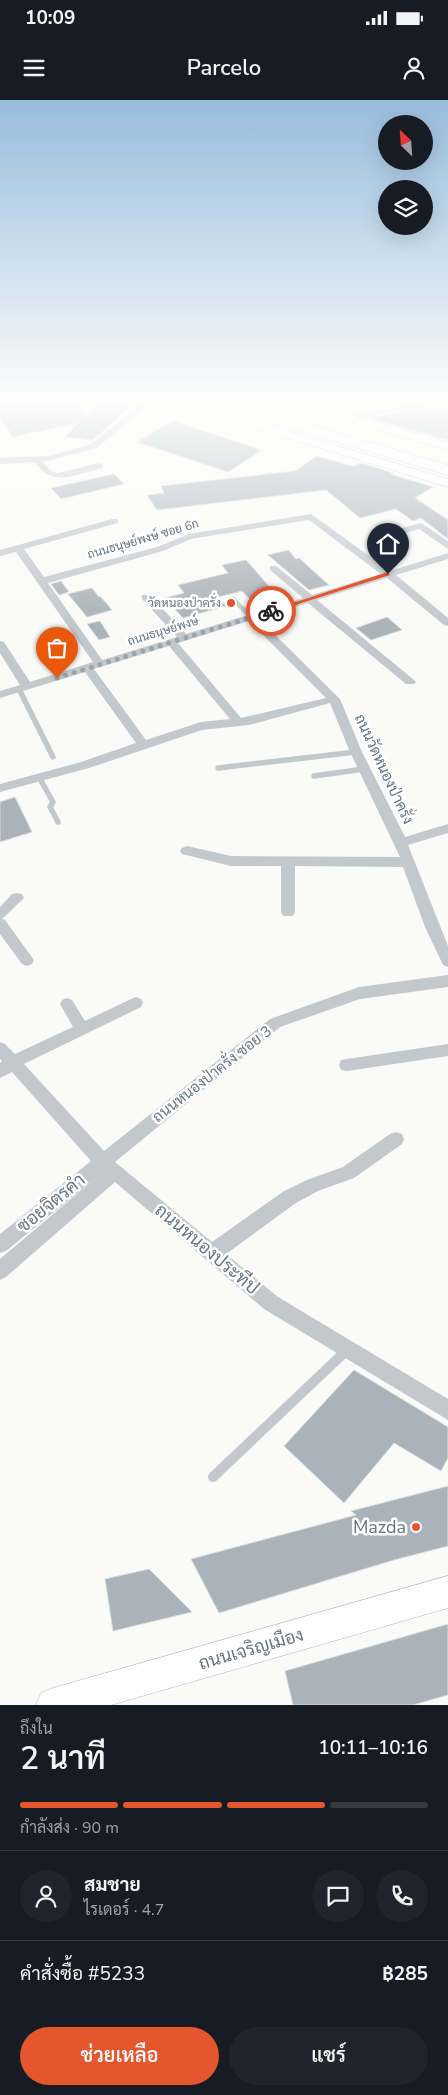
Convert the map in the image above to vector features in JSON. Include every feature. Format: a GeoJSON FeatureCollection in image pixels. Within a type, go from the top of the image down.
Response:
{"type":"FeatureCollection","features":[{"type":"Feature","properties":{"kind":"main road"},"geometry":{"type":"LineString","coordinates":[[428,477],[448,483]]}},
{"type":"Feature","properties":{"kind":"main road","name":"ถนนเจริญเมือง"},"geometry":{"type":"LineString","coordinates":[[53,1705],[448,1592]]}},
{"type":"Feature","properties":{"kind":"street","name":"ถนนธนุษย์พงษ์ ซอย 6ก"},"geometry":{"type":"LineString","coordinates":[[42,581],[160,549],[189,536],[311,517],[388,574]]}},
{"type":"Feature","properties":{"kind":"street"},"geometry":{"type":"LineString","coordinates":[[0,553],[115,521]]}},
{"type":"Feature","properties":{"kind":"street"},"geometry":{"type":"LineString","coordinates":[[394,533],[420,526],[448,546]]}},
{"type":"Feature","properties":{"kind":"street"},"geometry":{"type":"LineString","coordinates":[[18,548],[100,664]]}},
{"type":"Feature","properties":{"kind":"street","name":"ถนนธนุษย์พงษ์"},"geometry":{"type":"LineString","coordinates":[[0,695],[448,556]]}},
{"type":"Feature","properties":{"kind":"street"},"geometry":{"type":"LineString","coordinates":[[274,568],[410,682]]}},
{"type":"Feature","properties":{"kind":"street"},"geometry":{"type":"LineString","coordinates":[[388,574],[448,622]]}},
{"type":"Feature","properties":{"kind":"street"},"geometry":{"type":"LineString","coordinates":[[146,597],[184,638]]}},
{"type":"Feature","properties":{"kind":"street","name":"ถนนวัดหนองป่าครั่ง"},"geometry":{"type":"LineString","coordinates":[[251,617],[336,703],[356,752],[401,843],[432,926],[448,960]]}},
{"type":"Feature","properties":{"kind":"street"},"geometry":{"type":"LineString","coordinates":[[171,642],[239,723]]}},
{"type":"Feature","properties":{"kind":"street"},"geometry":{"type":"LineString","coordinates":[[0,644],[22,688]]}},
{"type":"Feature","properties":{"kind":"street"},"geometry":{"type":"LineString","coordinates":[[87,668],[143,744]]}},
{"type":"Feature","properties":{"kind":"street"},"geometry":{"type":"LineString","coordinates":[[0,788],[85,765],[201,726],[239,723],[336,703]]}},
{"type":"Feature","properties":{"kind":"street"},"geometry":{"type":"LineString","coordinates":[[401,843],[448,828]]}},
{"type":"Feature","properties":{"kind":"street"},"geometry":{"type":"LineString","coordinates":[[187,851],[231,861],[408,862]]}},
{"type":"Feature","properties":{"kind":"street"},"geometry":{"type":"LineString","coordinates":[[288,861],[288,912]]}},
{"type":"Feature","properties":{"kind":"street"},"geometry":{"type":"LineString","coordinates":[[0,915],[18,898]]}},
{"type":"Feature","properties":{"kind":"street"},"geometry":{"type":"LineString","coordinates":[[0,924],[27,960]]}},
{"type":"Feature","properties":{"kind":"street","name":"ถนนหนองป่าครั่ง ซอย 3"},"geometry":{"type":"LineString","coordinates":[[109,1167],[275,1023],[359,993],[448,981]]}},
{"type":"Feature","properties":{"kind":"street"},"geometry":{"type":"LineString","coordinates":[[0,1072],[14,1062],[136,1003]]}},
{"type":"Feature","properties":{"kind":"street"},"geometry":{"type":"LineString","coordinates":[[67,1004],[82,1028]]}},
{"type":"Feature","properties":{"kind":"street","name":"ถนนหนองประทีป"},"geometry":{"type":"LineString","coordinates":[[0,1048],[109,1167],[271,1302],[448,1410]]}},
{"type":"Feature","properties":{"kind":"street"},"geometry":{"type":"LineString","coordinates":[[347,1065],[448,1050]]}},
{"type":"Feature","properties":{"kind":"street"},"geometry":{"type":"LineString","coordinates":[[212,1253],[290,1197],[314,1185],[348,1173],[396,1139]]}},
{"type":"Feature","properties":{"kind":"street"},"geometry":{"type":"LineString","coordinates":[[0,1272],[109,1167]]}},
{"type":"Feature","properties":{"kind":"street","name":"ซอยจิตรคำ"},"geometry":{"type":"LineString","coordinates":[[0,1245],[109,1167]]}},
{"type":"Feature","properties":{"kind":"lane"},"geometry":{"type":"LineString","coordinates":[[233,599],[251,617]]}},
{"type":"Feature","properties":{"kind":"lane"},"geometry":{"type":"LineString","coordinates":[[22,688],[53,757]]}},
{"type":"Feature","properties":{"kind":"lane"},"geometry":{"type":"LineString","coordinates":[[218,768],[356,752]]}},
{"type":"Feature","properties":{"kind":"lane"},"geometry":{"type":"LineString","coordinates":[[314,776],[364,768]]}},
{"type":"Feature","properties":{"kind":"lane"},"geometry":{"type":"LineString","coordinates":[[39,777],[53,802],[50,807],[58,822]]}},
{"type":"Feature","properties":{"kind":"lane"},"geometry":{"type":"LineString","coordinates":[[213,1477],[347,1350]]}},
{"type":"Feature","properties":{"kind":"building"},"geometry":{"type":"Polygon","coordinates":[[[101,477],[117,477],[124,484],[61,499],[51,488],[101,477]]]}},
{"type":"Feature","properties":{"kind":"building"},"geometry":{"type":"Polygon","coordinates":[[[242,477],[400,477],[433,487],[415,498],[448,520],[448,539],[421,518],[413,521],[396,509],[360,518],[326,490],[157,510],[147,495],[164,493],[161,486],[242,477]]]}},
{"type":"Feature","properties":{"kind":"building"},"geometry":{"type":"Polygon","coordinates":[[[288,550],[296,559],[299,558],[329,585],[309,590],[268,555],[288,550]]]}},
{"type":"Feature","properties":{"kind":"building"},"geometry":{"type":"Polygon","coordinates":[[[246,560],[283,602],[259,609],[242,591],[218,597],[226,606],[183,618],[165,598],[184,593],[178,585],[228,573],[222,565],[246,560]]]}},
{"type":"Feature","properties":{"kind":"building"},"geometry":{"type":"Polygon","coordinates":[[[61,581],[69,592],[59,595],[51,584],[61,581]]]}},
{"type":"Feature","properties":{"kind":"building"},"geometry":{"type":"Polygon","coordinates":[[[92,588],[112,610],[87,617],[68,594],[92,588]]]}},
{"type":"Feature","properties":{"kind":"building"},"geometry":{"type":"Polygon","coordinates":[[[387,617],[402,630],[371,640],[356,628],[387,617]]]}},
{"type":"Feature","properties":{"kind":"building"},"geometry":{"type":"Polygon","coordinates":[[[100,621],[110,637],[99,640],[87,624],[100,621]]]}},
{"type":"Feature","properties":{"kind":"building"},"geometry":{"type":"Polygon","coordinates":[[[15,797],[32,832],[0,842],[0,802],[15,797]]]}},
{"type":"Feature","properties":{"kind":"building"},"geometry":{"type":"Polygon","coordinates":[[[354,1370],[448,1427],[448,1458],[441,1471],[394,1443],[344,1503],[284,1446],[354,1370]]]}},
{"type":"Feature","properties":{"kind":"building"},"geometry":{"type":"Polygon","coordinates":[[[448,1486],[448,1546],[394,1560],[219,1613],[191,1559],[356,1515],[351,1511],[448,1486]]]}},
{"type":"Feature","properties":{"kind":"building"},"geometry":{"type":"Polygon","coordinates":[[[149,1569],[192,1612],[113,1631],[105,1579],[149,1569]]]}},
{"type":"Feature","properties":{"kind":"building"},"geometry":{"type":"Polygon","coordinates":[[[448,1624],[448,1695],[413,1705],[293,1705],[285,1671],[448,1624]]]}},
{"type":"Feature","properties":{"kind":"way so far"},"geometry":{"type":"LineString","coordinates":[[57,678],[271,611]]}},
{"type":"Feature","properties":{"kind":"place","name":"วัดหนองป่าครั่ง"},"geometry":{"type":"Point","coordinates":[231,603]}},
{"type":"Feature","properties":{"kind":"place","name":"Mazda"},"geometry":{"type":"Point","coordinates":[416,1527]}},
{"type":"Feature","properties":{"kind":"route"},"geometry":{"type":"LineString","coordinates":[[271,611],[388,574]]}}]}
